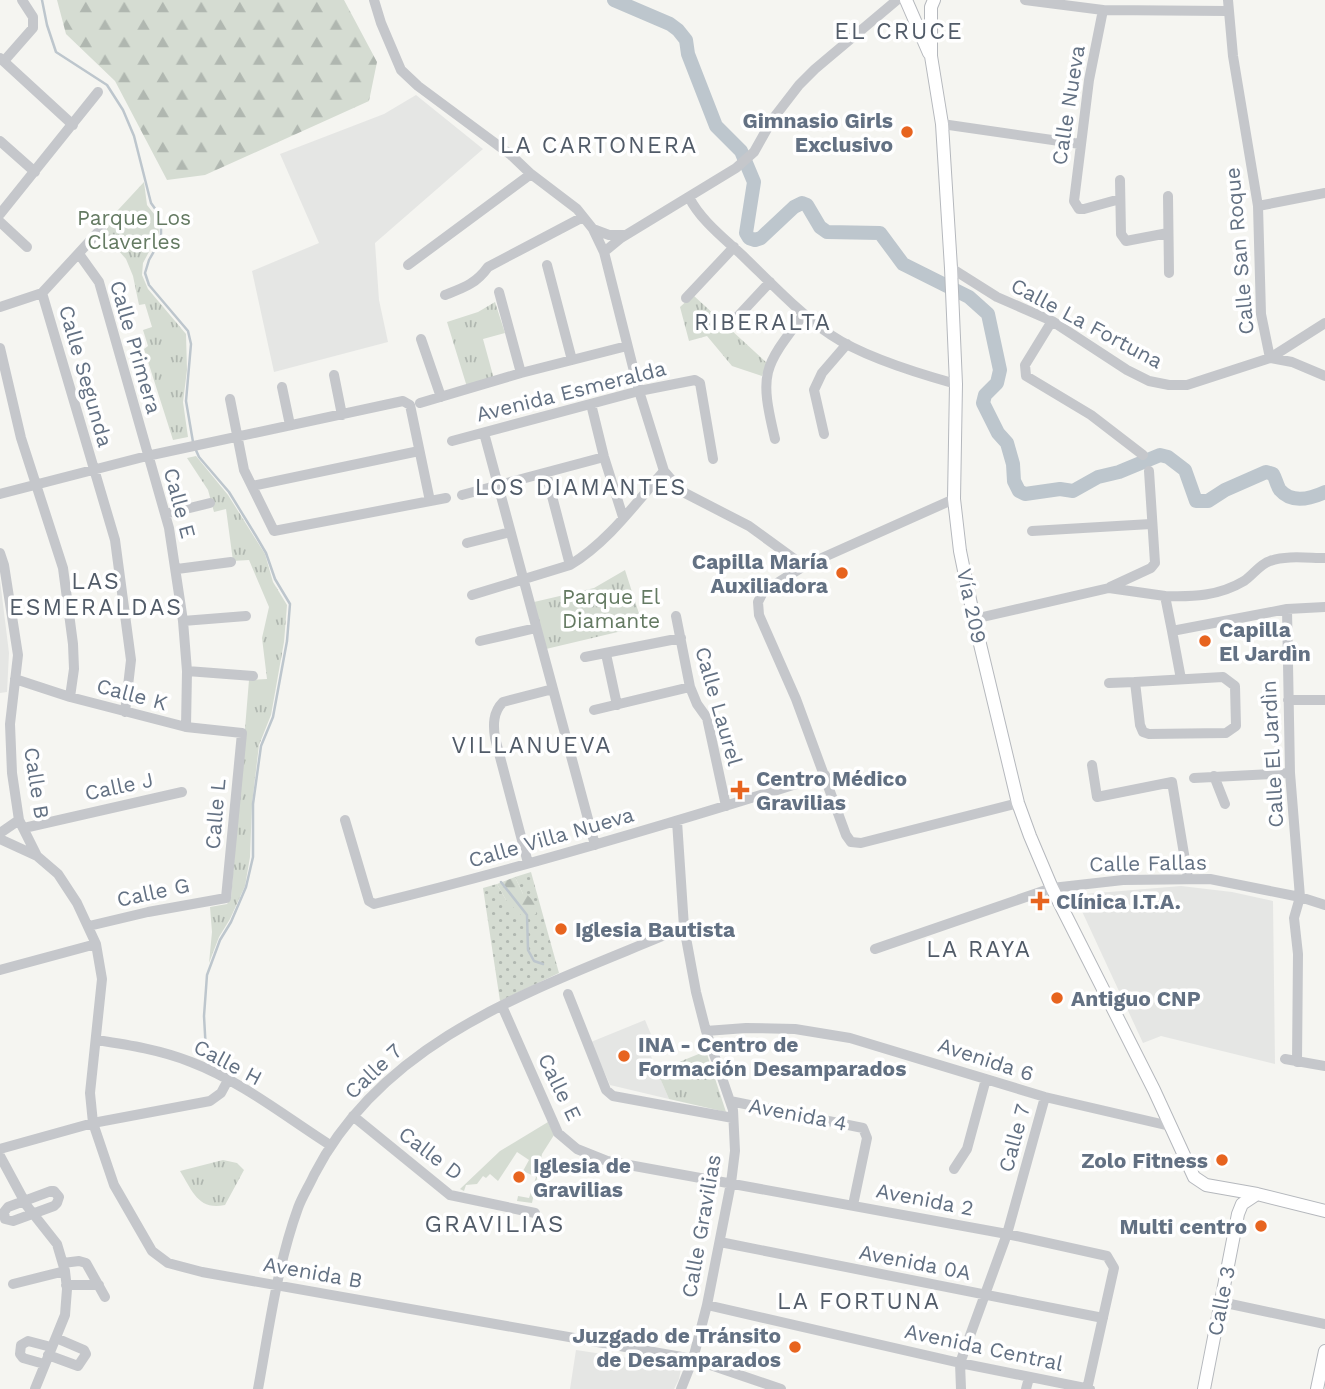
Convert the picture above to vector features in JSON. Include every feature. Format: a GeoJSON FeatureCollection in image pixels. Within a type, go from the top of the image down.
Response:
{"type":"FeatureCollection","features":[{"type":"Feature","properties":{"kind":"main road"},"geometry":{"type":"LineString","coordinates":[[907,0],[923,7],[932,3]]}},
{"type":"Feature","properties":{"kind":"main road"},"geometry":{"type":"LineString","coordinates":[[907,0],[931,56]]}},
{"type":"Feature","properties":{"kind":"main road","name":"Vía 209"},"geometry":{"type":"LineString","coordinates":[[932,3],[931,56],[942,124],[952,271],[956,384],[954,499],[960,551],[974,619],[1018,803],[1052,888],[1171,1126],[1190,1171],[1199,1182],[1214,1186]]}},
{"type":"Feature","properties":{"kind":"main road"},"geometry":{"type":"LineString","coordinates":[[1214,1186],[1325,1211]]}},
{"type":"Feature","properties":{"kind":"main road"},"geometry":{"type":"LineString","coordinates":[[1214,1186],[1229,1198],[1238,1214]]}},
{"type":"Feature","properties":{"kind":"main road"},"geometry":{"type":"LineString","coordinates":[[1238,1214],[1242,1203],[1256,1194]]}},
{"type":"Feature","properties":{"kind":"main road","name":"Calle 3"},"geometry":{"type":"LineString","coordinates":[[1203,1389],[1238,1214]]}},
{"type":"Feature","properties":{"kind":"main road"},"geometry":{"type":"LineString","coordinates":[[1317,1389],[1325,1352]]}},
{"type":"Feature","properties":{"kind":"street"},"geometry":{"type":"LineString","coordinates":[[22,0],[33,17],[33,28],[2,60],[73,125]]}},
{"type":"Feature","properties":{"kind":"street"},"geometry":{"type":"LineString","coordinates":[[374,0],[401,70],[570,203],[593,229],[604,252],[639,391],[664,471],[681,491],[749,526],[804,566]]}},
{"type":"Feature","properties":{"kind":"street"},"geometry":{"type":"LineString","coordinates":[[604,252],[626,235],[736,168],[754,152],[772,121],[799,85],[897,0]]}},
{"type":"Feature","properties":{"kind":"street"},"geometry":{"type":"LineString","coordinates":[[1025,0],[1104,10],[1227,5]]}},
{"type":"Feature","properties":{"kind":"street","name":"Calle San Roque"},"geometry":{"type":"LineString","coordinates":[[1227,5],[1258,206],[1261,314],[1270,358],[1293,362],[1325,376]]}},
{"type":"Feature","properties":{"kind":"street","name":"Calle Nueva"},"geometry":{"type":"LineString","coordinates":[[1104,10],[1089,80],[1074,201],[1075,205],[1084,209],[1120,199]]}},
{"type":"Feature","properties":{"kind":"street"},"geometry":{"type":"LineString","coordinates":[[0,214],[99,92]]}},
{"type":"Feature","properties":{"kind":"street"},"geometry":{"type":"LineString","coordinates":[[942,124],[1080,144]]}},
{"type":"Feature","properties":{"kind":"street"},"geometry":{"type":"LineString","coordinates":[[0,141],[35,172]]}},
{"type":"Feature","properties":{"kind":"street"},"geometry":{"type":"LineString","coordinates":[[408,265],[531,174]]}},
{"type":"Feature","properties":{"kind":"street"},"geometry":{"type":"LineString","coordinates":[[1120,180],[1121,233],[1126,241],[1168,233]]}},
{"type":"Feature","properties":{"kind":"street"},"geometry":{"type":"LineString","coordinates":[[1258,206],[1325,193]]}},
{"type":"Feature","properties":{"kind":"street"},"geometry":{"type":"LineString","coordinates":[[1168,196],[1169,273]]}},
{"type":"Feature","properties":{"kind":"street"},"geometry":{"type":"LineString","coordinates":[[689,197],[694,208],[804,314],[847,344],[925,375],[956,384]]}},
{"type":"Feature","properties":{"kind":"street"},"geometry":{"type":"LineString","coordinates":[[445,295],[472,285],[488,267],[583,216]]}},
{"type":"Feature","properties":{"kind":"street"},"geometry":{"type":"LineString","coordinates":[[0,222],[27,247]]}},
{"type":"Feature","properties":{"kind":"street"},"geometry":{"type":"LineString","coordinates":[[0,307],[43,293],[101,229]]}},
{"type":"Feature","properties":{"kind":"street"},"geometry":{"type":"LineString","coordinates":[[593,229],[609,235],[626,235]]}},
{"type":"Feature","properties":{"kind":"street"},"geometry":{"type":"LineString","coordinates":[[686,298],[734,247]]}},
{"type":"Feature","properties":{"kind":"street","name":"Calle Primera"},"geometry":{"type":"LineString","coordinates":[[79,254],[99,282],[147,456]]}},
{"type":"Feature","properties":{"kind":"street"},"geometry":{"type":"LineString","coordinates":[[547,265],[572,360]]}},
{"type":"Feature","properties":{"kind":"street","name":"Calle La Fortuna"},"geometry":{"type":"LineString","coordinates":[[952,271],[997,297],[1052,321],[1127,370],[1149,381],[1169,385],[1187,385],[1270,358],[1325,323]]}},
{"type":"Feature","properties":{"kind":"street"},"geometry":{"type":"LineString","coordinates":[[729,326],[770,282]]}},
{"type":"Feature","properties":{"kind":"street"},"geometry":{"type":"LineString","coordinates":[[499,292],[522,373]]}},
{"type":"Feature","properties":{"kind":"street","name":"Calle Segunda"},"geometry":{"type":"LineString","coordinates":[[43,293],[92,469]]}},
{"type":"Feature","properties":{"kind":"street"},"geometry":{"type":"LineString","coordinates":[[775,439],[767,404],[765,378],[777,350],[804,314]]}},
{"type":"Feature","properties":{"kind":"street"},"geometry":{"type":"LineString","coordinates":[[1052,321],[1025,365],[1026,376],[1091,415],[1143,455]]}},
{"type":"Feature","properties":{"kind":"street"},"geometry":{"type":"LineString","coordinates":[[421,339],[441,397]]}},
{"type":"Feature","properties":{"kind":"street"},"geometry":{"type":"LineString","coordinates":[[824,434],[814,390],[822,373],[847,344]]}},
{"type":"Feature","properties":{"kind":"street"},"geometry":{"type":"LineString","coordinates":[[420,403],[627,346]]}},
{"type":"Feature","properties":{"kind":"street"},"geometry":{"type":"LineString","coordinates":[[0,348],[21,438],[62,568],[73,644],[74,669],[70,697]]}},
{"type":"Feature","properties":{"kind":"street"},"geometry":{"type":"LineString","coordinates":[[334,375],[342,415]]}},
{"type":"Feature","properties":{"kind":"street","name":"Avenida Esmeralda"},"geometry":{"type":"LineString","coordinates":[[452,441],[639,391],[695,380],[700,383],[713,459]]}},
{"type":"Feature","properties":{"kind":"street"},"geometry":{"type":"LineString","coordinates":[[282,387],[290,425]]}},
{"type":"Feature","properties":{"kind":"street"},"geometry":{"type":"LineString","coordinates":[[230,400],[244,470],[274,531],[446,498]]}},
{"type":"Feature","properties":{"kind":"street"},"geometry":{"type":"LineString","coordinates":[[0,494],[147,456],[407,402],[410,405],[430,501]]}},
{"type":"Feature","properties":{"kind":"street"},"geometry":{"type":"LineString","coordinates":[[591,404],[623,517]]}},
{"type":"Feature","properties":{"kind":"street"},"geometry":{"type":"LineString","coordinates":[[484,433],[595,845]]}},
{"type":"Feature","properties":{"kind":"street"},"geometry":{"type":"LineString","coordinates":[[252,486],[419,451]]}},
{"type":"Feature","properties":{"kind":"street","name":"Calle E"},"geometry":{"type":"LineString","coordinates":[[147,456],[165,514],[177,569],[187,671],[186,727]]}},
{"type":"Feature","properties":{"kind":"street"},"geometry":{"type":"LineString","coordinates":[[462,495],[604,457]]}},
{"type":"Feature","properties":{"kind":"street"},"geometry":{"type":"LineString","coordinates":[[92,469],[115,540],[123,594],[131,660],[125,712]]}},
{"type":"Feature","properties":{"kind":"street"},"geometry":{"type":"LineString","coordinates":[[472,595],[570,565],[599,544],[664,471]]}},
{"type":"Feature","properties":{"kind":"street"},"geometry":{"type":"LineString","coordinates":[[974,619],[1109,588],[1151,568],[1155,563],[1149,471]]}},
{"type":"Feature","properties":{"kind":"street"},"geometry":{"type":"LineString","coordinates":[[546,473],[570,565]]}},
{"type":"Feature","properties":{"kind":"street"},"geometry":{"type":"LineString","coordinates":[[954,499],[804,566],[764,592],[758,602],[759,615],[796,699],[846,835],[851,842],[862,843],[1018,803]]}},
{"type":"Feature","properties":{"kind":"street"},"geometry":{"type":"LineString","coordinates":[[165,514],[210,503]]}},
{"type":"Feature","properties":{"kind":"street"},"geometry":{"type":"LineString","coordinates":[[1032,531],[1151,524]]}},
{"type":"Feature","properties":{"kind":"street"},"geometry":{"type":"LineString","coordinates":[[467,543],[510,531]]}},
{"type":"Feature","properties":{"kind":"street","name":"Calle B"},"geometry":{"type":"LineString","coordinates":[[0,553],[18,655],[10,724],[12,772],[21,824],[37,856],[58,874],[77,903],[96,944],[102,979],[97,1040]]}},
{"type":"Feature","properties":{"kind":"street"},"geometry":{"type":"LineString","coordinates":[[1109,588],[1165,596],[1206,596],[1246,580],[1267,562],[1276,559],[1325,558]]}},
{"type":"Feature","properties":{"kind":"street"},"geometry":{"type":"LineString","coordinates":[[177,569],[231,562]]}},
{"type":"Feature","properties":{"kind":"street"},"geometry":{"type":"LineString","coordinates":[[1165,596],[1181,679]]}},
{"type":"Feature","properties":{"kind":"street"},"geometry":{"type":"LineString","coordinates":[[1172,631],[1287,609],[1325,607]]}},
{"type":"Feature","properties":{"kind":"street","name":"Calle El Jardìn"},"geometry":{"type":"LineString","coordinates":[[1287,609],[1290,773],[1300,897],[1294,918],[1298,954],[1297,1062]]}},
{"type":"Feature","properties":{"kind":"street","name":"Calle Laurel"},"geometry":{"type":"LineString","coordinates":[[676,615],[690,687],[696,704],[707,718],[726,806]]}},
{"type":"Feature","properties":{"kind":"street"},"geometry":{"type":"LineString","coordinates":[[183,621],[246,616]]}},
{"type":"Feature","properties":{"kind":"street"},"geometry":{"type":"LineString","coordinates":[[480,641],[536,628]]}},
{"type":"Feature","properties":{"kind":"street"},"geometry":{"type":"LineString","coordinates":[[585,657],[681,638]]}},
{"type":"Feature","properties":{"kind":"street"},"geometry":{"type":"LineString","coordinates":[[606,654],[617,705]]}},
{"type":"Feature","properties":{"kind":"street"},"geometry":{"type":"LineString","coordinates":[[187,671],[253,677]]}},
{"type":"Feature","properties":{"kind":"street"},"geometry":{"type":"LineString","coordinates":[[1109,683],[1223,677],[1235,685],[1236,726],[1226,733],[1143,732],[1135,682]]}},
{"type":"Feature","properties":{"kind":"street","name":"Calle K"},"geometry":{"type":"LineString","coordinates":[[15,679],[70,697],[186,727],[242,733]]}},
{"type":"Feature","properties":{"kind":"street"},"geometry":{"type":"LineString","coordinates":[[594,710],[690,687]]}},
{"type":"Feature","properties":{"kind":"street"},"geometry":{"type":"LineString","coordinates":[[527,863],[495,738],[494,719],[503,702],[553,689]]}},
{"type":"Feature","properties":{"kind":"street"},"geometry":{"type":"LineString","coordinates":[[1287,701],[1325,700]]}},
{"type":"Feature","properties":{"kind":"street","name":"Calle L"},"geometry":{"type":"LineString","coordinates":[[226,898],[242,733]]}},
{"type":"Feature","properties":{"kind":"street"},"geometry":{"type":"LineString","coordinates":[[1092,765],[1097,797],[1172,782],[1188,878]]}},
{"type":"Feature","properties":{"kind":"street"},"geometry":{"type":"LineString","coordinates":[[1194,778],[1290,773]]}},
{"type":"Feature","properties":{"kind":"street","name":"Calle Villa Nueva"},"geometry":{"type":"LineString","coordinates":[[345,820],[369,901],[374,904],[595,845],[825,775]]}},
{"type":"Feature","properties":{"kind":"street"},"geometry":{"type":"LineString","coordinates":[[1214,776],[1225,804]]}},
{"type":"Feature","properties":{"kind":"street","name":"Calle J"},"geometry":{"type":"LineString","coordinates":[[0,833],[21,824],[182,792]]}},
{"type":"Feature","properties":{"kind":"street","name":"Calle Gravilias"},"geometry":{"type":"LineString","coordinates":[[677,821],[684,927],[706,1031],[730,1101],[735,1151],[707,1305],[693,1359],[681,1389]]}},
{"type":"Feature","properties":{"kind":"street"},"geometry":{"type":"LineString","coordinates":[[0,839],[37,856]]}},
{"type":"Feature","properties":{"kind":"street","name":"Calle Fallas"},"geometry":{"type":"LineString","coordinates":[[875,949],[1052,888],[1123,880],[1210,879],[1300,897],[1325,905]]}},
{"type":"Feature","properties":{"kind":"street","name":"Calle G"},"geometry":{"type":"LineString","coordinates":[[89,926],[226,898]]}},
{"type":"Feature","properties":{"kind":"street","name":"Calle 7"},"geometry":{"type":"LineString","coordinates":[[258,1389],[276,1285],[298,1206],[330,1146],[353,1116],[387,1080],[431,1044],[502,1006],[684,927]]}},
{"type":"Feature","properties":{"kind":"street"},"geometry":{"type":"LineString","coordinates":[[0,970],[96,944]]}},
{"type":"Feature","properties":{"kind":"street"},"geometry":{"type":"LineString","coordinates":[[568,994],[606,1090],[612,1096],[733,1118]]}},
{"type":"Feature","properties":{"kind":"street","name":"Calle E"},"geometry":{"type":"LineString","coordinates":[[502,1006],[558,1133],[577,1149],[607,1161],[731,1183]]}},
{"type":"Feature","properties":{"kind":"street","name":"Avenida 6"},"geometry":{"type":"LineString","coordinates":[[706,1031],[746,1028],[817,1032],[861,1041],[1045,1097],[1171,1126]]}},
{"type":"Feature","properties":{"kind":"street","name":"Calle H"},"geometry":{"type":"LineString","coordinates":[[97,1040],[157,1050],[194,1062],[228,1080],[330,1146]]}},
{"type":"Feature","properties":{"kind":"street","name":"Avenida B"},"geometry":{"type":"LineString","coordinates":[[97,1040],[90,1093],[93,1123],[114,1185],[152,1251],[168,1263],[187,1269],[693,1359],[781,1389]]}},
{"type":"Feature","properties":{"kind":"street"},"geometry":{"type":"LineString","coordinates":[[1285,1059],[1325,1066]]}},
{"type":"Feature","properties":{"kind":"street"},"geometry":{"type":"LineString","coordinates":[[954,1169],[967,1149],[986,1079]]}},
{"type":"Feature","properties":{"kind":"street"},"geometry":{"type":"LineString","coordinates":[[0,1149],[93,1123],[210,1101],[221,1093],[228,1080]]}},
{"type":"Feature","properties":{"kind":"street","name":"Calle 7"},"geometry":{"type":"LineString","coordinates":[[961,1389],[960,1363],[1007,1234],[1045,1097]]}},
{"type":"Feature","properties":{"kind":"street","name":"Avenida 4"},"geometry":{"type":"LineString","coordinates":[[730,1101],[860,1126],[867,1138],[853,1205]]}},
{"type":"Feature","properties":{"kind":"street","name":"Calle D"},"geometry":{"type":"LineString","coordinates":[[353,1116],[450,1195],[535,1213]]}},
{"type":"Feature","properties":{"kind":"street"},"geometry":{"type":"LineString","coordinates":[[0,1156],[24,1201],[57,1244],[64,1267],[65,1315],[35,1389]]}},
{"type":"Feature","properties":{"kind":"street","name":"Avenida 2"},"geometry":{"type":"LineString","coordinates":[[731,1183],[1102,1254],[1111,1259],[1114,1268],[1103,1318]]}},
{"type":"Feature","properties":{"kind":"street"},"geometry":{"type":"LineString","coordinates":[[51,1191],[57,1193],[57,1203],[33,1214],[13,1221],[5,1219],[5,1209],[51,1191]]}},
{"type":"Feature","properties":{"kind":"street","name":"Avenida 0A"},"geometry":{"type":"LineString","coordinates":[[720,1242],[1103,1318]]}},
{"type":"Feature","properties":{"kind":"street"},"geometry":{"type":"LineString","coordinates":[[13,1284],[79,1261],[86,1263],[106,1297]]}},
{"type":"Feature","properties":{"kind":"street"},"geometry":{"type":"LineString","coordinates":[[66,1285],[99,1285]]}},
{"type":"Feature","properties":{"kind":"street"},"geometry":{"type":"LineString","coordinates":[[1222,1302],[1325,1324]]}},
{"type":"Feature","properties":{"kind":"street","name":"Avenida Central"},"geometry":{"type":"LineString","coordinates":[[707,1305],[960,1363],[1088,1389]]}},
{"type":"Feature","properties":{"kind":"street"},"geometry":{"type":"LineString","coordinates":[[1088,1389],[1103,1318]]}},
{"type":"Feature","properties":{"kind":"street"},"geometry":{"type":"LineString","coordinates":[[1026,1389],[1029,1377]]}},
{"type":"Feature","properties":{"kind":"shaded area"},"geometry":{"type":"Polygon","coordinates":[[[416,95],[483,149],[375,243],[379,300],[388,342],[274,372],[252,271],[319,243],[280,154],[384,114],[416,95]]]}},
{"type":"Feature","properties":{"kind":"shaded area"},"geometry":{"type":"Polygon","coordinates":[[[0,580],[9,653],[7,692],[0,693],[0,580]]]}},
{"type":"Feature","properties":{"kind":"shaded area"},"geometry":{"type":"Polygon","coordinates":[[[1181,886],[1232,892],[1273,901],[1275,1064],[1161,1036],[1143,1043],[1080,907],[1080,898],[1085,894],[1181,886]]]}},
{"type":"Feature","properties":{"kind":"shaded area","name":"INA - Centro de Formación Desamparados"},"geometry":{"type":"Polygon","coordinates":[[[645,1020],[653,1039],[645,1042],[669,1099],[610,1085],[591,1042],[645,1020]]]}},
{"type":"Feature","properties":{"kind":"shaded area"},"geometry":{"type":"Polygon","coordinates":[[[576,1350],[675,1365],[681,1369],[679,1379],[674,1389],[570,1389],[576,1350]]]}},
{"type":"Feature","properties":{"kind":"green space"},"geometry":{"type":"Polygon","coordinates":[[[57,0],[344,0],[377,62],[369,101],[205,175],[167,180],[115,81],[66,34],[57,0]]]}},
{"type":"Feature","properties":{"kind":"green space","name":"Parque Los Claverles"},"geometry":{"type":"Polygon","coordinates":[[[144,182],[147,205],[158,219],[159,233],[143,263],[142,275],[148,289],[186,334],[187,370],[183,402],[188,437],[173,440],[144,349],[148,346],[143,330],[152,327],[145,304],[139,305],[133,276],[126,259],[103,233],[108,227],[105,224],[144,182]]]}},
{"type":"Feature","properties":{"kind":"green space"},"geometry":{"type":"Polygon","coordinates":[[[693,295],[767,363],[762,376],[732,366],[707,336],[689,341],[680,307],[693,295]]]}},
{"type":"Feature","properties":{"kind":"green space"},"geometry":{"type":"Polygon","coordinates":[[[495,302],[505,333],[483,339],[494,379],[467,387],[447,322],[478,312],[495,302]]]}},
{"type":"Feature","properties":{"kind":"green space"},"geometry":{"type":"Polygon","coordinates":[[[196,456],[228,495],[265,554],[273,582],[287,605],[284,642],[271,715],[259,745],[252,804],[250,857],[245,886],[209,963],[212,932],[210,907],[227,904],[231,898],[249,680],[267,679],[262,638],[269,607],[249,560],[233,561],[226,509],[214,512],[208,490],[187,458],[196,456]]]}},
{"type":"Feature","properties":{"kind":"green space","name":"Parque El Diamante"},"geometry":{"type":"Polygon","coordinates":[[[625,570],[643,626],[546,649],[534,602],[594,588],[625,570]]]}},
{"type":"Feature","properties":{"kind":"green space"},"geometry":{"type":"Polygon","coordinates":[[[531,872],[559,973],[500,1001],[483,888],[497,884],[506,900],[523,894],[515,877],[531,872]]]}},
{"type":"Feature","properties":{"kind":"green space"},"geometry":{"type":"Polygon","coordinates":[[[515,877],[523,894],[537,904],[536,914],[526,920],[506,900],[497,884],[515,877]]]}},
{"type":"Feature","properties":{"kind":"green space"},"geometry":{"type":"Polygon","coordinates":[[[706,1051],[726,1112],[669,1099],[657,1071],[706,1051]]]}},
{"type":"Feature","properties":{"kind":"green space"},"geometry":{"type":"Polygon","coordinates":[[[548,1122],[554,1135],[542,1154],[532,1203],[517,1201],[518,1196],[529,1198],[536,1177],[523,1171],[529,1160],[517,1152],[498,1181],[490,1174],[486,1178],[483,1176],[477,1184],[466,1185],[464,1191],[460,1189],[500,1151],[548,1122]]]}},
{"type":"Feature","properties":{"kind":"green space"},"geometry":{"type":"Polygon","coordinates":[[[223,1160],[237,1163],[244,1170],[225,1205],[208,1205],[192,1192],[180,1171],[223,1160]]]}},
{"type":"Feature","properties":{"kind":"waterway"},"geometry":{"type":"LineString","coordinates":[[42,0],[56,52],[107,85],[123,110],[134,136],[151,203],[161,217],[161,239],[145,273],[149,285],[188,331],[191,344],[186,401],[193,442]]}},
{"type":"Feature","properties":{"kind":"waterway"},"geometry":{"type":"LineString","coordinates":[[614,0],[670,24],[686,40],[688,54],[716,126],[741,151],[754,182],[746,233],[749,238],[761,238],[794,207],[802,203],[807,205],[820,227],[827,232],[880,233],[903,264],[969,297],[988,314],[1000,370],[997,383],[985,395],[983,403],[998,433],[1007,443],[1014,481],[1019,491],[1025,494],[1060,489],[1073,491],[1098,477],[1119,472],[1160,455],[1168,457],[1185,470],[1196,501],[1208,501],[1225,490],[1266,472],[1273,474],[1280,490],[1290,497],[1308,498],[1325,492]]}},
{"type":"Feature","properties":{"kind":"waterway"},"geometry":{"type":"LineString","coordinates":[[195,448],[199,457],[229,492],[256,536],[266,553],[275,579],[290,604],[287,641],[273,717],[261,746],[253,804],[253,857],[246,887],[220,940],[207,975],[204,1016],[206,1052]]}},
{"type":"Feature","properties":{"kind":"waterway"},"geometry":{"type":"LineString","coordinates":[[501,882],[527,915],[528,950],[534,961],[543,964]]}},
{"type":"Feature","properties":{"kind":"place","name":"Gimnasio Girls Exclusivo"},"geometry":{"type":"Point","coordinates":[907,132]}},
{"type":"Feature","properties":{"kind":"place","name":"Capilla María Auxiliadora"},"geometry":{"type":"Point","coordinates":[842,573]}},
{"type":"Feature","properties":{"kind":"place","name":"Capilla El Jardìn"},"geometry":{"type":"Point","coordinates":[1205,641]}},
{"type":"Feature","properties":{"kind":"place","name":"Centro Médico Gravilias"},"geometry":{"type":"Point","coordinates":[740,790]}},
{"type":"Feature","properties":{"kind":"place","name":"Clínica I.T.A."},"geometry":{"type":"Point","coordinates":[1040,901]}},
{"type":"Feature","properties":{"kind":"place","name":"Iglesia Bautista"},"geometry":{"type":"Point","coordinates":[561,929]}},
{"type":"Feature","properties":{"kind":"place","name":"Antiguo CNP"},"geometry":{"type":"Point","coordinates":[1057,998]}},
{"type":"Feature","properties":{"kind":"place","name":"INA - Centro de Formación Desamparados"},"geometry":{"type":"Point","coordinates":[624,1056]}},
{"type":"Feature","properties":{"kind":"place","name":"Zolo Fitness"},"geometry":{"type":"Point","coordinates":[1222,1160]}},
{"type":"Feature","properties":{"kind":"place","name":"Iglesia de Gravilias"},"geometry":{"type":"Point","coordinates":[519,1177]}},
{"type":"Feature","properties":{"kind":"place","name":"Multi centro"},"geometry":{"type":"Point","coordinates":[1261,1226]}},
{"type":"Feature","properties":{"kind":"place","name":"Juzgado de Tránsito de Desamparados"},"geometry":{"type":"Point","coordinates":[795,1347]}},
{"type":"Feature","properties":{"kind":"district","name":"EL CRUCE"},"geometry":{"type":"Point","coordinates":[899,31]}},
{"type":"Feature","properties":{"kind":"district","name":"LA CARTONERA"},"geometry":{"type":"Point","coordinates":[599,145]}},
{"type":"Feature","properties":{"kind":"district","name":"RIBERALTA"},"geometry":{"type":"Point","coordinates":[763,322]}},
{"type":"Feature","properties":{"kind":"district","name":"LOS DIAMANTES"},"geometry":{"type":"Point","coordinates":[581,487]}},
{"type":"Feature","properties":{"kind":"district","name":"LAS ESMERALDAS"},"geometry":{"type":"Point","coordinates":[96,594]}},
{"type":"Feature","properties":{"kind":"district","name":"VILLANUEVA"},"geometry":{"type":"Point","coordinates":[532,745]}},
{"type":"Feature","properties":{"kind":"district","name":"LA RAYA"},"geometry":{"type":"Point","coordinates":[979,949]}},
{"type":"Feature","properties":{"kind":"district","name":"GRAVILIAS"},"geometry":{"type":"Point","coordinates":[495,1224]}},
{"type":"Feature","properties":{"kind":"district","name":"LA FORTUNA"},"geometry":{"type":"Point","coordinates":[859,1301]}}]}
